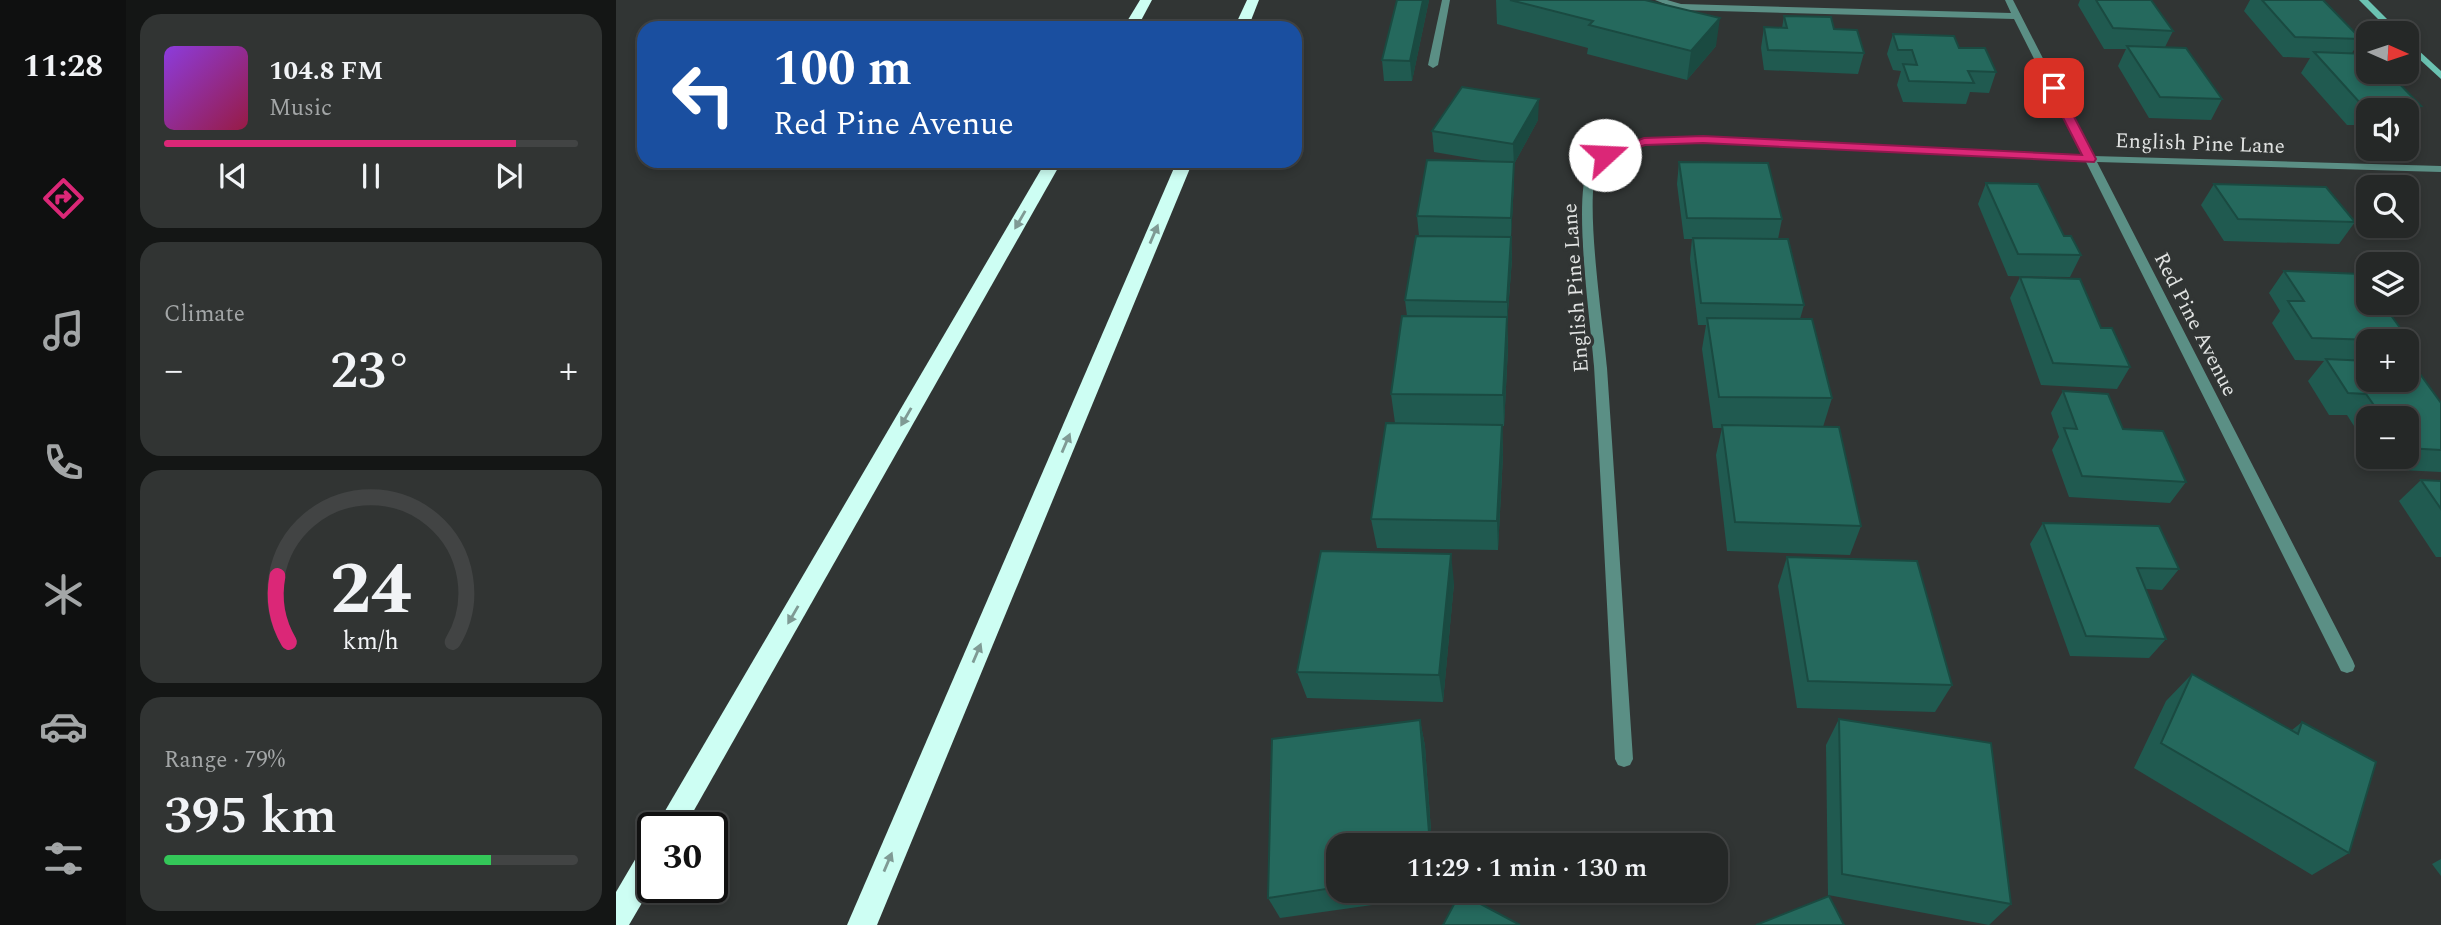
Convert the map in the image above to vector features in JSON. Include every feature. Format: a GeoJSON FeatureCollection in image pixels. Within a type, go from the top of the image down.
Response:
{"type":"FeatureCollection","features":[{"type":"Feature","properties":{"kind":"highway"},"geometry":{"type":"LineString","coordinates":[[1134,21],[1146,0]]}},
{"type":"Feature","properties":{"kind":"highway"},"geometry":{"type":"LineString","coordinates":[[1244,21],[1253,0]]}},
{"type":"Feature","properties":{"kind":"highway"},"geometry":{"type":"LineString","coordinates":[[678,812],[1050,168]]}},
{"type":"Feature","properties":{"kind":"highway"},"geometry":{"type":"LineString","coordinates":[[862,925],[1182,168]]}},
{"type":"Feature","properties":{"kind":"highway"},"geometry":{"type":"LineString","coordinates":[[616,920],[637,884]]}},
{"type":"Feature","properties":{"kind":"street"},"geometry":{"type":"LineString","coordinates":[[1433,65],[1446,0]]}},
{"type":"Feature","properties":{"kind":"street"},"geometry":{"type":"LineString","coordinates":[[1659,0],[1680,7],[2017,16]]}},
{"type":"Feature","properties":{"kind":"street","name":"Red Pine Avenue"},"geometry":{"type":"LineString","coordinates":[[2009,0],[2347,666]]}},
{"type":"Feature","properties":{"kind":"street"},"geometry":{"type":"LineString","coordinates":[[2363,0],[2385,21]]}},
{"type":"Feature","properties":{"kind":"street"},"geometry":{"type":"LineString","coordinates":[[2419,55],[2441,76]]}},
{"type":"Feature","properties":{"kind":"street","name":"English Pine Lane"},"geometry":{"type":"LineString","coordinates":[[1624,759],[1600,366],[1587,215],[1589,180],[1594,165],[1605,155],[1644,141],[1703,139],[2090,159],[2441,169]]}},
{"type":"Feature","properties":{"kind":"building"},"geometry":{"type":"Polygon","coordinates":[[[1397,0],[1423,0],[1410,61],[1382,60],[1397,0]]]}},
{"type":"Feature","properties":{"kind":"building"},"geometry":{"type":"Polygon","coordinates":[[[1510,0],[1645,0],[1720,18],[1691,51],[1589,25],[1593,21],[1510,0]]]}},
{"type":"Feature","properties":{"kind":"building"},"geometry":{"type":"Polygon","coordinates":[[[2096,0],[2151,0],[2173,31],[2113,28],[2096,0]]]}},
{"type":"Feature","properties":{"kind":"building"},"geometry":{"type":"Polygon","coordinates":[[[2262,0],[2323,0],[2356,34],[2356,39],[2295,37],[2262,0]]]}},
{"type":"Feature","properties":{"kind":"building"},"geometry":{"type":"Polygon","coordinates":[[[1784,16],[1831,17],[1834,29],[1857,30],[1864,53],[1768,50],[1764,27],[1787,28],[1784,16]]]}},
{"type":"Feature","properties":{"kind":"building"},"geometry":{"type":"Polygon","coordinates":[[[1893,34],[1954,36],[1959,48],[1985,48],[1996,72],[1968,71],[1974,83],[1909,81],[1903,64],[1917,65],[1912,50],[1898,50],[1893,34]]]}},
{"type":"Feature","properties":{"kind":"building"},"geometry":{"type":"Polygon","coordinates":[[[2127,46],[2186,48],[2222,99],[2160,97],[2127,46]]]}},
{"type":"Feature","properties":{"kind":"building"},"geometry":{"type":"Polygon","coordinates":[[[2314,52],[2356,54],[2356,84],[2400,84],[2413,98],[2356,98],[2314,52]]]}},
{"type":"Feature","properties":{"kind":"building"},"geometry":{"type":"Polygon","coordinates":[[[1462,87],[1539,99],[1513,144],[1432,131],[1462,87]]]}},
{"type":"Feature","properties":{"kind":"building"},"geometry":{"type":"Polygon","coordinates":[[[1427,160],[1514,162],[1511,218],[1417,216],[1427,160]]]}},
{"type":"Feature","properties":{"kind":"building"},"geometry":{"type":"Polygon","coordinates":[[[1679,162],[1768,163],[1782,219],[1687,218],[1679,162]]]}},
{"type":"Feature","properties":{"kind":"building"},"geometry":{"type":"Polygon","coordinates":[[[1986,183],[2038,184],[2064,236],[2071,236],[2081,255],[2018,254],[1986,183]]]}},
{"type":"Feature","properties":{"kind":"building"},"geometry":{"type":"Polygon","coordinates":[[[2214,184],[2326,187],[2355,222],[2238,219],[2214,184]]]}},
{"type":"Feature","properties":{"kind":"building"},"geometry":{"type":"Polygon","coordinates":[[[1416,236],[1511,237],[1507,302],[1405,300],[1416,236]]]}},
{"type":"Feature","properties":{"kind":"building"},"geometry":{"type":"Polygon","coordinates":[[[1693,238],[1788,239],[1804,305],[1701,303],[1693,238]]]}},
{"type":"Feature","properties":{"kind":"building"},"geometry":{"type":"Polygon","coordinates":[[[2284,271],[2356,274],[2356,315],[2391,315],[2401,329],[2356,329],[2356,339],[2312,338],[2288,301],[2304,301],[2284,271]]]}},
{"type":"Feature","properties":{"kind":"building"},"geometry":{"type":"Polygon","coordinates":[[[2020,277],[2080,279],[2101,328],[2112,328],[2130,367],[2053,363],[2020,277]]]}},
{"type":"Feature","properties":{"kind":"building"},"geometry":{"type":"Polygon","coordinates":[[[1402,316],[1507,317],[1503,395],[1391,394],[1402,316]]]}},
{"type":"Feature","properties":{"kind":"building"},"geometry":{"type":"Polygon","coordinates":[[[1707,318],[1812,319],[1832,398],[1719,397],[1707,318]]]}},
{"type":"Feature","properties":{"kind":"building"},"geometry":{"type":"Polygon","coordinates":[[[2326,359],[2356,360],[2356,392],[2419,392],[2419,373],[2441,403],[2441,450],[2419,449],[2419,406],[2374,406],[2366,394],[2348,393],[2326,359]]]}},
{"type":"Feature","properties":{"kind":"building"},"geometry":{"type":"Polygon","coordinates":[[[2063,391],[2108,394],[2123,429],[2163,431],[2186,482],[2082,476],[2064,428],[2077,429],[2063,391]]]}},
{"type":"Feature","properties":{"kind":"building"},"geometry":{"type":"Polygon","coordinates":[[[1386,423],[1502,425],[1497,521],[1371,519],[1386,423]]]}},
{"type":"Feature","properties":{"kind":"building"},"geometry":{"type":"Polygon","coordinates":[[[1722,425],[1839,427],[1861,526],[1735,522],[1722,425]]]}},
{"type":"Feature","properties":{"kind":"building"},"geometry":{"type":"Polygon","coordinates":[[[2421,480],[2441,481],[2441,509],[2421,480]]]}},
{"type":"Feature","properties":{"kind":"building"},"geometry":{"type":"Polygon","coordinates":[[[2043,523],[2159,526],[2179,569],[2137,568],[2166,639],[2086,636],[2043,523]]]}},
{"type":"Feature","properties":{"kind":"building"},"geometry":{"type":"Polygon","coordinates":[[[1321,551],[1451,554],[1439,675],[1297,672],[1321,551]]]}},
{"type":"Feature","properties":{"kind":"building"},"geometry":{"type":"Polygon","coordinates":[[[1787,557],[1917,561],[1952,685],[1808,681],[1787,557]]]}},
{"type":"Feature","properties":{"kind":"building"},"geometry":{"type":"Polygon","coordinates":[[[2192,674],[2298,734],[2302,722],[2376,762],[2349,853],[2161,743],[2192,674]]]}},
{"type":"Feature","properties":{"kind":"building"},"geometry":{"type":"Polygon","coordinates":[[[1839,719],[1991,743],[2011,904],[1842,874],[1839,719]]]}},
{"type":"Feature","properties":{"kind":"building"},"geometry":{"type":"Polygon","coordinates":[[[1420,720],[1429,833],[1326,833],[1326,889],[1268,898],[1272,739],[1420,720]]]}},
{"type":"Feature","properties":{"kind":"building"},"geometry":{"type":"Polygon","coordinates":[[[1829,896],[1844,925],[1756,925],[1829,896]]]}},
{"type":"Feature","properties":{"kind":"building"},"geometry":{"type":"Polygon","coordinates":[[[1455,903],[1479,903],[1520,925],[1443,925],[1455,903]]]}},
{"type":"Feature","properties":{"kind":"route"},"geometry":{"type":"LineString","coordinates":[[1605,155],[1644,141],[1703,139],[2090,159],[2054,88]]}}]}
